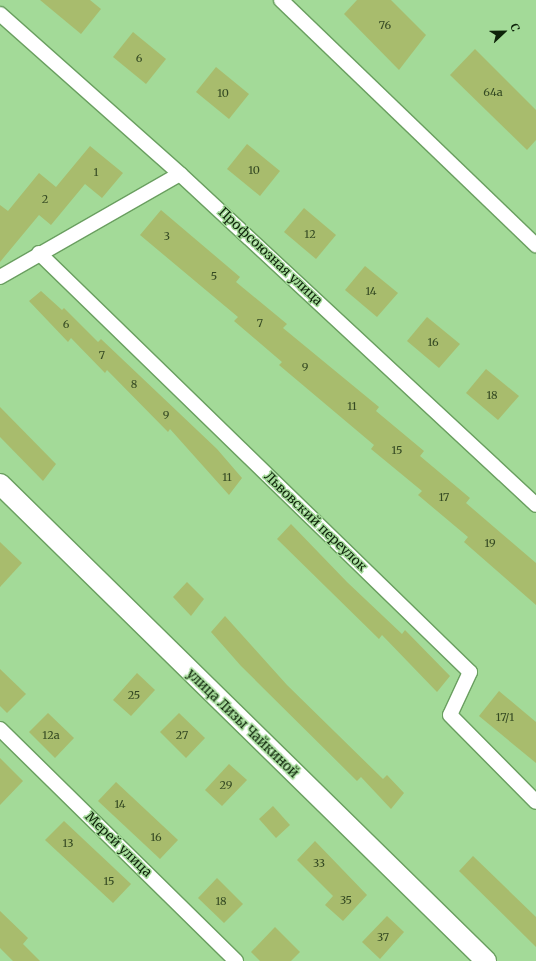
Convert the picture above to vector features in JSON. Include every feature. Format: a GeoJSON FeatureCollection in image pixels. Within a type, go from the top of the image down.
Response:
{"type":"FeatureCollection","features":[{"type":"Feature","properties":{"kind":"street"},"geometry":{"type":"LineString","coordinates":[[281,0],[536,245]]}},
{"type":"Feature","properties":{"kind":"street","name":"Профсоюзная улица"},"geometry":{"type":"LineString","coordinates":[[0,14],[180,174],[536,505]]}},
{"type":"Feature","properties":{"kind":"street"},"geometry":{"type":"LineString","coordinates":[[0,277],[39,253],[180,174]]}},
{"type":"Feature","properties":{"kind":"street","name":"Львовский переулок"},"geometry":{"type":"LineString","coordinates":[[39,253],[470,672],[450,715],[536,802]]}},
{"type":"Feature","properties":{"kind":"street","name":"улица Лизы Чайкиной"},"geometry":{"type":"LineString","coordinates":[[0,484],[486,961]]}},
{"type":"Feature","properties":{"kind":"street","name":"Мерей улица"},"geometry":{"type":"LineString","coordinates":[[0,729],[236,961]]}},
{"type":"Feature","properties":{"kind":"building"},"geometry":{"type":"Polygon","coordinates":[[[40,0],[90,0],[101,9],[81,34],[40,0]]]}},
{"type":"Feature","properties":{"kind":"building"},"geometry":{"type":"Polygon","coordinates":[[[357,0],[391,0],[426,35],[399,70],[344,14],[357,0]]]}},
{"type":"Feature","properties":{"kind":"building"},"geometry":{"type":"Polygon","coordinates":[[[133,32],[166,59],[146,84],[113,57],[133,32]]]}},
{"type":"Feature","properties":{"kind":"building"},"geometry":{"type":"Polygon","coordinates":[[[475,49],[536,110],[536,140],[527,150],[450,75],[475,49]]]}},
{"type":"Feature","properties":{"kind":"building"},"geometry":{"type":"Polygon","coordinates":[[[216,67],[249,94],[229,119],[196,92],[216,67]]]}},
{"type":"Feature","properties":{"kind":"building"},"geometry":{"type":"Polygon","coordinates":[[[247,144],[280,171],[260,196],[227,169],[247,144]]]}},
{"type":"Feature","properties":{"kind":"building"},"geometry":{"type":"Polygon","coordinates":[[[90,146],[123,173],[102,198],[85,184],[51,225],[39,215],[0,262],[0,205],[8,211],[39,173],[56,187],[90,146]]]}},
{"type":"Feature","properties":{"kind":"building"},"geometry":{"type":"Polygon","coordinates":[[[304,208],[336,235],[316,259],[284,232],[304,208]]]}},
{"type":"Feature","properties":{"kind":"building"},"geometry":{"type":"Polygon","coordinates":[[[161,210],[240,277],[236,282],[287,324],[283,328],[379,407],[376,411],[424,451],[420,456],[470,498],[466,503],[536,563],[536,605],[464,542],[468,537],[418,495],[422,491],[371,449],[374,445],[279,365],[282,362],[234,321],[238,317],[140,235],[161,210]]]}},
{"type":"Feature","properties":{"kind":"building"},"geometry":{"type":"Polygon","coordinates":[[[365,266],[398,293],[377,317],[345,290],[365,266]]]}},
{"type":"Feature","properties":{"kind":"building"},"geometry":{"type":"Polygon","coordinates":[[[41,291],[62,310],[64,308],[98,342],[101,339],[217,449],[242,478],[229,495],[170,429],[168,432],[107,370],[105,373],[71,338],[68,342],[29,301],[41,291]]]}},
{"type":"Feature","properties":{"kind":"building"},"geometry":{"type":"Polygon","coordinates":[[[427,317],[460,344],[439,368],[407,341],[427,317]]]}},
{"type":"Feature","properties":{"kind":"building"},"geometry":{"type":"Polygon","coordinates":[[[486,369],[519,396],[498,420],[466,393],[486,369]]]}},
{"type":"Feature","properties":{"kind":"building"},"geometry":{"type":"Polygon","coordinates":[[[0,407],[56,464],[43,481],[0,437],[0,407]]]}},
{"type":"Feature","properties":{"kind":"building"},"geometry":{"type":"Polygon","coordinates":[[[291,524],[347,582],[402,634],[405,630],[450,676],[437,692],[382,635],[379,639],[277,539],[291,524]]]}},
{"type":"Feature","properties":{"kind":"building"},"geometry":{"type":"Polygon","coordinates":[[[0,542],[22,563],[0,587],[0,542]]]}},
{"type":"Feature","properties":{"kind":"building"},"geometry":{"type":"Polygon","coordinates":[[[187,582],[204,599],[191,616],[173,597],[187,582]]]}},
{"type":"Feature","properties":{"kind":"building"},"geometry":{"type":"Polygon","coordinates":[[[225,616],[287,685],[383,779],[387,775],[404,793],[391,809],[361,777],[357,781],[241,666],[211,632],[225,616]]]}},
{"type":"Feature","properties":{"kind":"building"},"geometry":{"type":"Polygon","coordinates":[[[0,669],[26,694],[7,713],[0,706],[0,669]]]}},
{"type":"Feature","properties":{"kind":"building"},"geometry":{"type":"Polygon","coordinates":[[[137,673],[155,690],[131,716],[113,700],[137,673]]]}},
{"type":"Feature","properties":{"kind":"building"},"geometry":{"type":"Polygon","coordinates":[[[499,691],[536,722],[536,763],[479,716],[499,691]]]}},
{"type":"Feature","properties":{"kind":"building"},"geometry":{"type":"Polygon","coordinates":[[[48,713],[74,738],[55,758],[29,732],[48,713]]]}},
{"type":"Feature","properties":{"kind":"building"},"geometry":{"type":"Polygon","coordinates":[[[179,713],[205,738],[186,758],[160,732],[179,713]]]}},
{"type":"Feature","properties":{"kind":"building"},"geometry":{"type":"Polygon","coordinates":[[[0,758],[23,781],[0,805],[0,758]]]}},
{"type":"Feature","properties":{"kind":"building"},"geometry":{"type":"Polygon","coordinates":[[[229,764],[247,780],[222,806],[205,790],[229,764]]]}},
{"type":"Feature","properties":{"kind":"building"},"geometry":{"type":"Polygon","coordinates":[[[116,782],[178,840],[160,859],[98,801],[116,782]]]}},
{"type":"Feature","properties":{"kind":"building"},"geometry":{"type":"Polygon","coordinates":[[[273,806],[290,825],[276,838],[259,819],[273,806]]]}},
{"type":"Feature","properties":{"kind":"building"},"geometry":{"type":"Polygon","coordinates":[[[64,821],[131,884],[113,903],[45,840],[64,821]]]}},
{"type":"Feature","properties":{"kind":"building"},"geometry":{"type":"Polygon","coordinates":[[[315,841],[367,895],[343,921],[325,905],[333,896],[297,860],[315,841]]]}},
{"type":"Feature","properties":{"kind":"building"},"geometry":{"type":"Polygon","coordinates":[[[473,856],[536,917],[536,947],[459,871],[473,856]]]}},
{"type":"Feature","properties":{"kind":"building"},"geometry":{"type":"Polygon","coordinates":[[[217,878],[243,904],[224,923],[198,898],[217,878]]]}},
{"type":"Feature","properties":{"kind":"building"},"geometry":{"type":"Polygon","coordinates":[[[0,911],[28,938],[23,944],[40,961],[13,961],[0,948],[0,911]]]}},
{"type":"Feature","properties":{"kind":"building"},"geometry":{"type":"Polygon","coordinates":[[[387,916],[404,932],[380,959],[362,942],[387,916]]]}},
{"type":"Feature","properties":{"kind":"building"},"geometry":{"type":"Polygon","coordinates":[[[275,927],[300,952],[291,961],[260,961],[251,952],[275,927]]]}}]}
